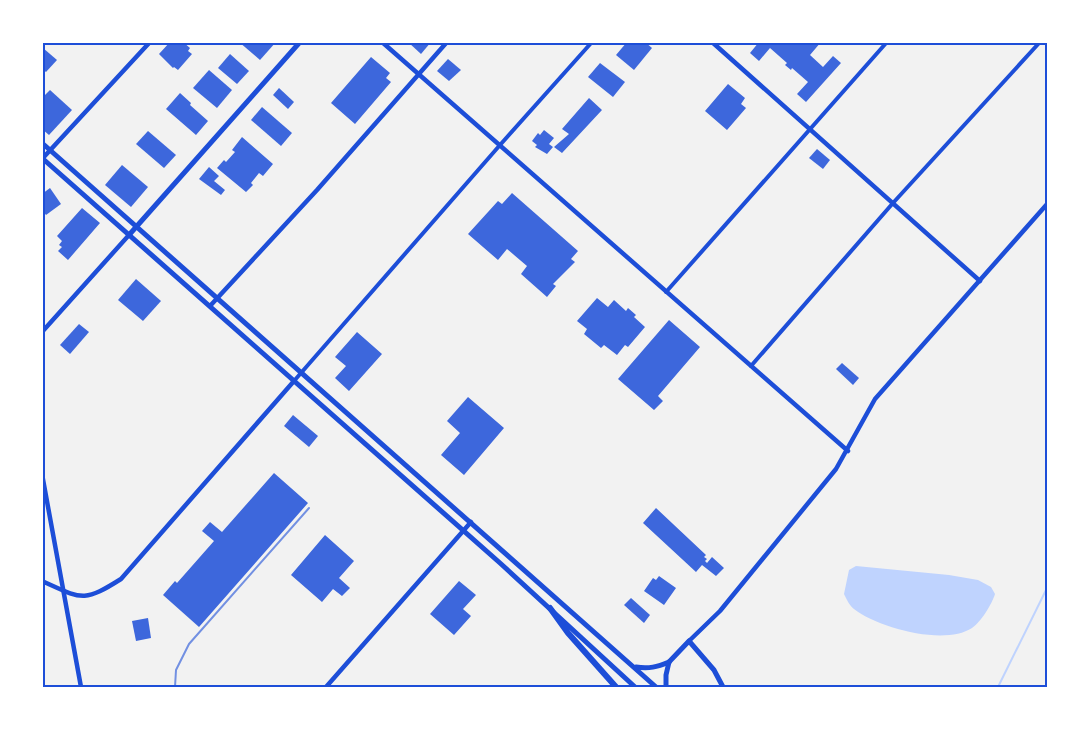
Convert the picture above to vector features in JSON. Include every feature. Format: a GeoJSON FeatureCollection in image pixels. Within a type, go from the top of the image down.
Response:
{"type":"FeatureCollection","features":[{"type":"Feature","properties":{"kind":"highway"},"geometry":{"type":"LineString","coordinates":[[550,608],[568,633],[616,687]]}},
{"type":"Feature","properties":{"kind":"main road"},"geometry":{"type":"LineString","coordinates":[[129,235],[300,42]]}},
{"type":"Feature","properties":{"kind":"main road"},"geometry":{"type":"LineString","coordinates":[[42,143],[656,687]]}},
{"type":"Feature","properties":{"kind":"main road"},"geometry":{"type":"LineString","coordinates":[[42,158],[550,608],[635,687]]}},
{"type":"Feature","properties":{"kind":"main road"},"geometry":{"type":"LineString","coordinates":[[635,666],[658,667],[669,662],[689,641],[714,670],[723,687]]}},
{"type":"Feature","properties":{"kind":"main road"},"geometry":{"type":"LineString","coordinates":[[666,687],[669,662]]}},
{"type":"Feature","properties":{"kind":"street"},"geometry":{"type":"LineString","coordinates":[[42,158],[150,42]]}},
{"type":"Feature","properties":{"kind":"street"},"geometry":{"type":"LineString","coordinates":[[382,42],[848,451]]}},
{"type":"Feature","properties":{"kind":"street"},"geometry":{"type":"LineString","coordinates":[[210,306],[317,190],[447,42]]}},
{"type":"Feature","properties":{"kind":"street"},"geometry":{"type":"LineString","coordinates":[[42,581],[80,597],[97,594],[121,579],[592,42]]}},
{"type":"Feature","properties":{"kind":"street"},"geometry":{"type":"LineString","coordinates":[[712,42],[980,281]]}},
{"type":"Feature","properties":{"kind":"street"},"geometry":{"type":"LineString","coordinates":[[666,292],[887,42]]}},
{"type":"Feature","properties":{"kind":"street"},"geometry":{"type":"LineString","coordinates":[[751,366],[893,203],[1040,42]]}},
{"type":"Feature","properties":{"kind":"street"},"geometry":{"type":"LineString","coordinates":[[689,641],[726,604],[836,469],[875,399],[1048,203]]}},
{"type":"Feature","properties":{"kind":"street"},"geometry":{"type":"LineString","coordinates":[[42,332],[129,235]]}},
{"type":"Feature","properties":{"kind":"street"},"geometry":{"type":"LineString","coordinates":[[42,474],[81,687]]}},
{"type":"Feature","properties":{"kind":"street"},"geometry":{"type":"LineString","coordinates":[[326,687],[471,522]]}},
{"type":"Feature","properties":{"kind":"water"},"geometry":{"type":"Polygon","coordinates":[[[856,566],[978,580],[991,587],[995,594],[986,612],[972,628],[946,635],[912,632],[879,623],[851,606],[844,594],[849,570],[856,566]]]}},
{"type":"Feature","properties":{"kind":"building"},"geometry":{"type":"Polygon","coordinates":[[[170,42],[183,42],[190,48],[188,51],[192,54],[178,70],[159,54],[170,42]]]}},
{"type":"Feature","properties":{"kind":"building"},"geometry":{"type":"Polygon","coordinates":[[[239,42],[276,42],[260,60],[239,42]]]}},
{"type":"Feature","properties":{"kind":"building"},"geometry":{"type":"Polygon","coordinates":[[[408,42],[431,42],[421,54],[408,42]]]}},
{"type":"Feature","properties":{"kind":"building"},"geometry":{"type":"Polygon","coordinates":[[[627,42],[645,42],[652,48],[634,70],[616,55],[627,42]]]}},
{"type":"Feature","properties":{"kind":"building"},"geometry":{"type":"Polygon","coordinates":[[[759,42],[821,42],[810,55],[823,67],[833,56],[841,63],[806,102],[797,94],[808,82],[785,65],[787,63],[770,48],[759,61],[750,53],[759,42]]]}},
{"type":"Feature","properties":{"kind":"building"},"geometry":{"type":"Polygon","coordinates":[[[43,48],[57,60],[46,72],[42,69],[43,48]]]}},
{"type":"Feature","properties":{"kind":"building"},"geometry":{"type":"Polygon","coordinates":[[[230,54],[249,71],[237,84],[218,68],[230,54]]]}},
{"type":"Feature","properties":{"kind":"building"},"geometry":{"type":"Polygon","coordinates":[[[371,57],[390,73],[386,78],[391,82],[355,124],[331,103],[371,57]]]}},
{"type":"Feature","properties":{"kind":"building"},"geometry":{"type":"Polygon","coordinates":[[[448,59],[461,70],[449,81],[437,71],[448,59]]]}},
{"type":"Feature","properties":{"kind":"building"},"geometry":{"type":"Polygon","coordinates":[[[600,63],[625,82],[613,97],[588,77],[600,63]]]}},
{"type":"Feature","properties":{"kind":"building"},"geometry":{"type":"Polygon","coordinates":[[[209,70],[232,90],[217,108],[193,88],[209,70]]]}},
{"type":"Feature","properties":{"kind":"building"},"geometry":{"type":"Polygon","coordinates":[[[728,84],[745,98],[741,104],[746,108],[727,130],[705,111],[728,84]]]}},
{"type":"Feature","properties":{"kind":"building"},"geometry":{"type":"Polygon","coordinates":[[[279,88],[294,102],[288,109],[273,95],[279,88]]]}},
{"type":"Feature","properties":{"kind":"building"},"geometry":{"type":"Polygon","coordinates":[[[50,90],[72,110],[49,135],[42,129],[42,98],[50,90]]]}},
{"type":"Feature","properties":{"kind":"building"},"geometry":{"type":"Polygon","coordinates":[[[180,93],[208,121],[196,135],[166,109],[180,93]]]}},
{"type":"Feature","properties":{"kind":"building"},"geometry":{"type":"Polygon","coordinates":[[[589,98],[602,110],[562,153],[554,147],[569,134],[562,129],[589,98]]]}},
{"type":"Feature","properties":{"kind":"building"},"geometry":{"type":"Polygon","coordinates":[[[262,107],[292,133],[281,146],[251,120],[262,107]]]}},
{"type":"Feature","properties":{"kind":"building"},"geometry":{"type":"Polygon","coordinates":[[[544,130],[554,138],[549,144],[553,147],[547,154],[535,147],[537,145],[532,141],[538,133],[540,135],[544,130]]]}},
{"type":"Feature","properties":{"kind":"building"},"geometry":{"type":"Polygon","coordinates":[[[148,131],[176,155],[164,168],[136,144],[148,131]]]}},
{"type":"Feature","properties":{"kind":"building"},"geometry":{"type":"Polygon","coordinates":[[[242,137],[273,164],[263,176],[259,173],[251,183],[253,185],[246,192],[217,168],[235,152],[232,150],[242,137]]]}},
{"type":"Feature","properties":{"kind":"building"},"geometry":{"type":"Polygon","coordinates":[[[817,149],[830,160],[823,169],[809,158],[817,149]]]}},
{"type":"Feature","properties":{"kind":"building"},"geometry":{"type":"Polygon","coordinates":[[[122,165],[148,187],[131,207],[105,185],[122,165]]]}},
{"type":"Feature","properties":{"kind":"building"},"geometry":{"type":"Polygon","coordinates":[[[209,167],[219,176],[214,181],[225,190],[221,195],[199,179],[209,167]]]}},
{"type":"Feature","properties":{"kind":"building"},"geometry":{"type":"Polygon","coordinates":[[[50,188],[61,204],[46,215],[42,210],[42,194],[50,188]]]}},
{"type":"Feature","properties":{"kind":"building"},"geometry":{"type":"Polygon","coordinates":[[[512,193],[578,251],[571,259],[575,262],[553,284],[556,286],[547,297],[521,274],[527,266],[507,249],[498,260],[468,234],[498,201],[502,204],[512,193]]]}},
{"type":"Feature","properties":{"kind":"building"},"geometry":{"type":"Polygon","coordinates":[[[82,208],[100,223],[68,260],[58,251],[62,247],[59,245],[62,241],[57,236],[82,208]]]}},
{"type":"Feature","properties":{"kind":"building"},"geometry":{"type":"Polygon","coordinates":[[[136,279],[161,301],[143,321],[118,300],[136,279]]]}},
{"type":"Feature","properties":{"kind":"building"},"geometry":{"type":"Polygon","coordinates":[[[597,298],[608,307],[614,300],[626,311],[628,308],[645,327],[628,347],[625,345],[617,355],[604,345],[601,348],[584,334],[587,329],[577,321],[597,298]]]}},
{"type":"Feature","properties":{"kind":"building"},"geometry":{"type":"Polygon","coordinates":[[[669,320],[700,347],[658,396],[663,401],[654,410],[618,379],[669,320]]]}},
{"type":"Feature","properties":{"kind":"building"},"geometry":{"type":"Polygon","coordinates":[[[79,324],[89,332],[70,354],[60,345],[79,324]]]}},
{"type":"Feature","properties":{"kind":"building"},"geometry":{"type":"Polygon","coordinates":[[[357,332],[382,354],[349,391],[335,378],[346,366],[335,357],[357,332]]]}},
{"type":"Feature","properties":{"kind":"building"},"geometry":{"type":"Polygon","coordinates":[[[842,363],[859,378],[853,385],[836,369],[842,363]]]}},
{"type":"Feature","properties":{"kind":"building"},"geometry":{"type":"Polygon","coordinates":[[[468,397],[504,428],[464,475],[441,455],[460,433],[447,421],[468,397]]]}},
{"type":"Feature","properties":{"kind":"building"},"geometry":{"type":"Polygon","coordinates":[[[293,415],[318,436],[309,447],[284,426],[293,415]]]}},
{"type":"Feature","properties":{"kind":"building"},"geometry":{"type":"Polygon","coordinates":[[[274,473],[308,503],[199,627],[163,595],[175,581],[177,583],[214,541],[202,531],[210,522],[222,532],[274,473]]]}},
{"type":"Feature","properties":{"kind":"building"},"geometry":{"type":"Polygon","coordinates":[[[656,508],[706,555],[704,557],[707,563],[712,557],[724,568],[716,576],[702,565],[696,572],[643,523],[656,508]]]}},
{"type":"Feature","properties":{"kind":"building"},"geometry":{"type":"Polygon","coordinates":[[[325,535],[354,561],[339,578],[350,588],[342,596],[333,589],[322,602],[291,575],[325,535]]]}},
{"type":"Feature","properties":{"kind":"building"},"geometry":{"type":"Polygon","coordinates":[[[659,576],[676,588],[664,605],[644,591],[653,578],[656,580],[659,576]]]}},
{"type":"Feature","properties":{"kind":"building"},"geometry":{"type":"Polygon","coordinates":[[[459,581],[476,595],[463,609],[471,616],[454,635],[430,614],[459,581]]]}},
{"type":"Feature","properties":{"kind":"building"},"geometry":{"type":"Polygon","coordinates":[[[631,598],[650,615],[644,623],[624,605],[631,598]]]}},
{"type":"Feature","properties":{"kind":"building"},"geometry":{"type":"Polygon","coordinates":[[[148,618],[151,638],[136,641],[132,621],[148,618]]]}},
{"type":"Feature","properties":{"kind":"waterway"},"geometry":{"type":"LineString","coordinates":[[998,687],[1048,586]]}},
{"type":"Feature","properties":{"kind":"railway"},"geometry":{"type":"LineString","coordinates":[[175,687],[176,670],[189,644],[309,508]]}}]}
